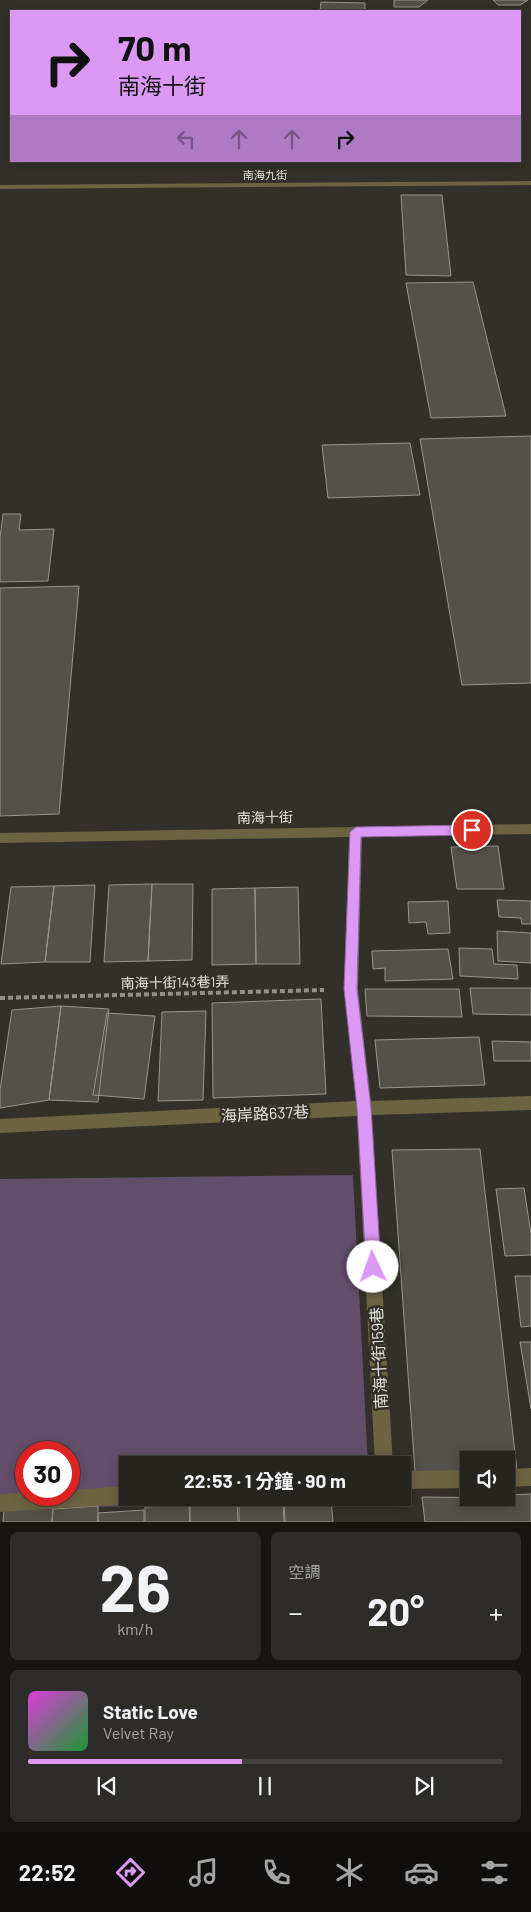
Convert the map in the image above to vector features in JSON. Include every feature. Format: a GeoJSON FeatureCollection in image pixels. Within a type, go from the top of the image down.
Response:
{"type":"FeatureCollection","features":[{"type":"Feature","properties":{"kind":"street","name":"南海九街"},"geometry":{"type":"LineString","coordinates":[[0,187],[531,184]]}},
{"type":"Feature","properties":{"kind":"street","name":"南海十街"},"geometry":{"type":"LineString","coordinates":[[0,838],[531,829]]}},
{"type":"Feature","properties":{"kind":"street","name":"南海十街159巷"},"geometry":{"type":"LineString","coordinates":[[356,832],[351,989],[364,1108],[383,1456]]}},
{"type":"Feature","properties":{"kind":"street","name":"海岸路637巷"},"geometry":{"type":"LineString","coordinates":[[0,1126],[364,1108],[531,1103]]}},
{"type":"Feature","properties":{"kind":"street"},"geometry":{"type":"LineString","coordinates":[[515,1478],[531,1477]]}},
{"type":"Feature","properties":{"kind":"street"},"geometry":{"type":"LineString","coordinates":[[411,1480],[460,1479]]}},
{"type":"Feature","properties":{"kind":"street"},"geometry":{"type":"LineString","coordinates":[[0,1502],[119,1495]]}},
{"type":"Feature","properties":{"kind":"path","name":"南海十街143巷1弄"},"geometry":{"type":"LineString","coordinates":[[0,998],[351,989]]}},
{"type":"Feature","properties":{"kind":"shaded area"},"geometry":{"type":"Polygon","coordinates":[[[353,1175],[368,1456],[119,1456],[119,1506],[148,1506],[0,1508],[0,1179],[353,1175]]]}},
{"type":"Feature","properties":{"kind":"building"},"geometry":{"type":"Polygon","coordinates":[[[394,0],[428,0],[419,7],[394,7],[394,0]]]}},
{"type":"Feature","properties":{"kind":"building"},"geometry":{"type":"Polygon","coordinates":[[[493,0],[528,0],[520,5],[498,5],[493,0]]]}},
{"type":"Feature","properties":{"kind":"building"},"geometry":{"type":"Polygon","coordinates":[[[321,2],[365,3],[365,10],[320,10],[321,2]]]}},
{"type":"Feature","properties":{"kind":"building"},"geometry":{"type":"Polygon","coordinates":[[[401,195],[442,195],[451,276],[406,275],[401,195]]]}},
{"type":"Feature","properties":{"kind":"building"},"geometry":{"type":"Polygon","coordinates":[[[473,282],[506,416],[431,418],[406,283],[473,282]]]}},
{"type":"Feature","properties":{"kind":"building"},"geometry":{"type":"Polygon","coordinates":[[[531,436],[531,683],[462,685],[420,439],[531,436]]]}},
{"type":"Feature","properties":{"kind":"building"},"geometry":{"type":"Polygon","coordinates":[[[410,443],[420,495],[328,498],[322,445],[410,443]]]}},
{"type":"Feature","properties":{"kind":"building"},"geometry":{"type":"Polygon","coordinates":[[[3,514],[21,514],[19,530],[54,529],[48,581],[0,582],[0,538],[3,514]]]}},
{"type":"Feature","properties":{"kind":"building"},"geometry":{"type":"Polygon","coordinates":[[[79,586],[59,814],[0,816],[0,588],[79,586]]]}},
{"type":"Feature","properties":{"kind":"building"},"geometry":{"type":"Polygon","coordinates":[[[498,846],[504,889],[457,889],[451,847],[498,846]]]}},
{"type":"Feature","properties":{"kind":"building"},"geometry":{"type":"Polygon","coordinates":[[[152,884],[148,961],[104,962],[109,885],[152,884]]]}},
{"type":"Feature","properties":{"kind":"building"},"geometry":{"type":"Polygon","coordinates":[[[152,884],[193,884],[192,960],[148,961],[152,884]]]}},
{"type":"Feature","properties":{"kind":"building"},"geometry":{"type":"Polygon","coordinates":[[[95,885],[90,962],[45,962],[54,886],[95,885]]]}},
{"type":"Feature","properties":{"kind":"building"},"geometry":{"type":"Polygon","coordinates":[[[54,886],[45,962],[1,964],[11,887],[54,886]]]}},
{"type":"Feature","properties":{"kind":"building"},"geometry":{"type":"Polygon","coordinates":[[[298,887],[300,964],[256,964],[255,888],[298,887]]]}},
{"type":"Feature","properties":{"kind":"building"},"geometry":{"type":"Polygon","coordinates":[[[255,888],[256,964],[212,965],[212,889],[255,888]]]}},
{"type":"Feature","properties":{"kind":"building"},"geometry":{"type":"Polygon","coordinates":[[[497,900],[531,901],[531,924],[522,924],[521,918],[499,917],[497,900]]]}},
{"type":"Feature","properties":{"kind":"building"},"geometry":{"type":"Polygon","coordinates":[[[448,901],[450,933],[428,934],[426,922],[409,923],[408,902],[448,901]]]}},
{"type":"Feature","properties":{"kind":"building"},"geometry":{"type":"Polygon","coordinates":[[[497,931],[531,933],[531,963],[498,961],[497,931]]]}},
{"type":"Feature","properties":{"kind":"building"},"geometry":{"type":"Polygon","coordinates":[[[459,948],[492,949],[494,964],[517,965],[518,979],[460,976],[459,948]]]}},
{"type":"Feature","properties":{"kind":"building"},"geometry":{"type":"Polygon","coordinates":[[[448,949],[453,979],[385,981],[385,968],[373,969],[372,951],[448,949]]]}},
{"type":"Feature","properties":{"kind":"building"},"geometry":{"type":"Polygon","coordinates":[[[470,988],[531,988],[531,1015],[473,1014],[470,988]]]}},
{"type":"Feature","properties":{"kind":"building"},"geometry":{"type":"Polygon","coordinates":[[[365,989],[459,989],[462,1017],[367,1016],[365,989]]]}},
{"type":"Feature","properties":{"kind":"building"},"geometry":{"type":"Polygon","coordinates":[[[321,999],[326,1094],[213,1098],[212,1003],[321,999]]]}},
{"type":"Feature","properties":{"kind":"building"},"geometry":{"type":"Polygon","coordinates":[[[61,1006],[49,1100],[0,1108],[0,1090],[12,1010],[61,1006]]]}},
{"type":"Feature","properties":{"kind":"building"},"geometry":{"type":"Polygon","coordinates":[[[61,1006],[109,1009],[98,1102],[49,1100],[61,1006]]]}},
{"type":"Feature","properties":{"kind":"building"},"geometry":{"type":"Polygon","coordinates":[[[206,1011],[203,1100],[158,1101],[162,1012],[206,1011]]]}},
{"type":"Feature","properties":{"kind":"building"},"geometry":{"type":"Polygon","coordinates":[[[107,1013],[155,1016],[144,1099],[93,1095],[107,1013]]]}},
{"type":"Feature","properties":{"kind":"building"},"geometry":{"type":"Polygon","coordinates":[[[479,1037],[485,1085],[380,1088],[375,1040],[479,1037]]]}},
{"type":"Feature","properties":{"kind":"building"},"geometry":{"type":"Polygon","coordinates":[[[492,1041],[531,1042],[531,1061],[494,1061],[492,1041]]]}},
{"type":"Feature","properties":{"kind":"building"},"geometry":{"type":"Polygon","coordinates":[[[480,1149],[515,1451],[460,1451],[460,1471],[415,1472],[392,1150],[480,1149]]]}},
{"type":"Feature","properties":{"kind":"building"},"geometry":{"type":"Polygon","coordinates":[[[524,1188],[531,1234],[531,1255],[505,1256],[496,1189],[524,1188]]]}},
{"type":"Feature","properties":{"kind":"building"},"geometry":{"type":"Polygon","coordinates":[[[515,1276],[531,1276],[531,1326],[521,1327],[515,1276]]]}},
{"type":"Feature","properties":{"kind":"building"},"geometry":{"type":"Polygon","coordinates":[[[520,1342],[531,1342],[531,1409],[520,1342]]]}},
{"type":"Feature","properties":{"kind":"building"},"geometry":{"type":"Polygon","coordinates":[[[515,1453],[517,1470],[515,1470],[515,1453]]]}},
{"type":"Feature","properties":{"kind":"building"},"geometry":{"type":"Polygon","coordinates":[[[531,1494],[531,1522],[425,1522],[422,1497],[460,1497],[460,1506],[515,1506],[515,1495],[531,1494]]]}},
{"type":"Feature","properties":{"kind":"building"},"geometry":{"type":"Polygon","coordinates":[[[98,1506],[98,1522],[52,1522],[53,1509],[98,1506]]]}},
{"type":"Feature","properties":{"kind":"building"},"geometry":{"type":"Polygon","coordinates":[[[189,1506],[190,1522],[145,1522],[145,1507],[189,1506]]]}},
{"type":"Feature","properties":{"kind":"building"},"geometry":{"type":"Polygon","coordinates":[[[190,1506],[237,1506],[238,1522],[190,1522],[190,1506]]]}},
{"type":"Feature","properties":{"kind":"building"},"geometry":{"type":"Polygon","coordinates":[[[239,1506],[283,1506],[284,1522],[239,1522],[239,1506]]]}},
{"type":"Feature","properties":{"kind":"building"},"geometry":{"type":"Polygon","coordinates":[[[284,1506],[332,1506],[333,1522],[285,1522],[284,1506]]]}},
{"type":"Feature","properties":{"kind":"building"},"geometry":{"type":"Polygon","coordinates":[[[53,1508],[52,1522],[3,1522],[4,1510],[53,1508]]]}},
{"type":"Feature","properties":{"kind":"building"},"geometry":{"type":"Polygon","coordinates":[[[144,1510],[144,1522],[98,1522],[98,1513],[144,1510]]]}},
{"type":"Feature","properties":{"kind":"route"},"geometry":{"type":"LineString","coordinates":[[373,1267],[364,1108],[351,989],[350,960],[356,832],[472,830]]}}]}
